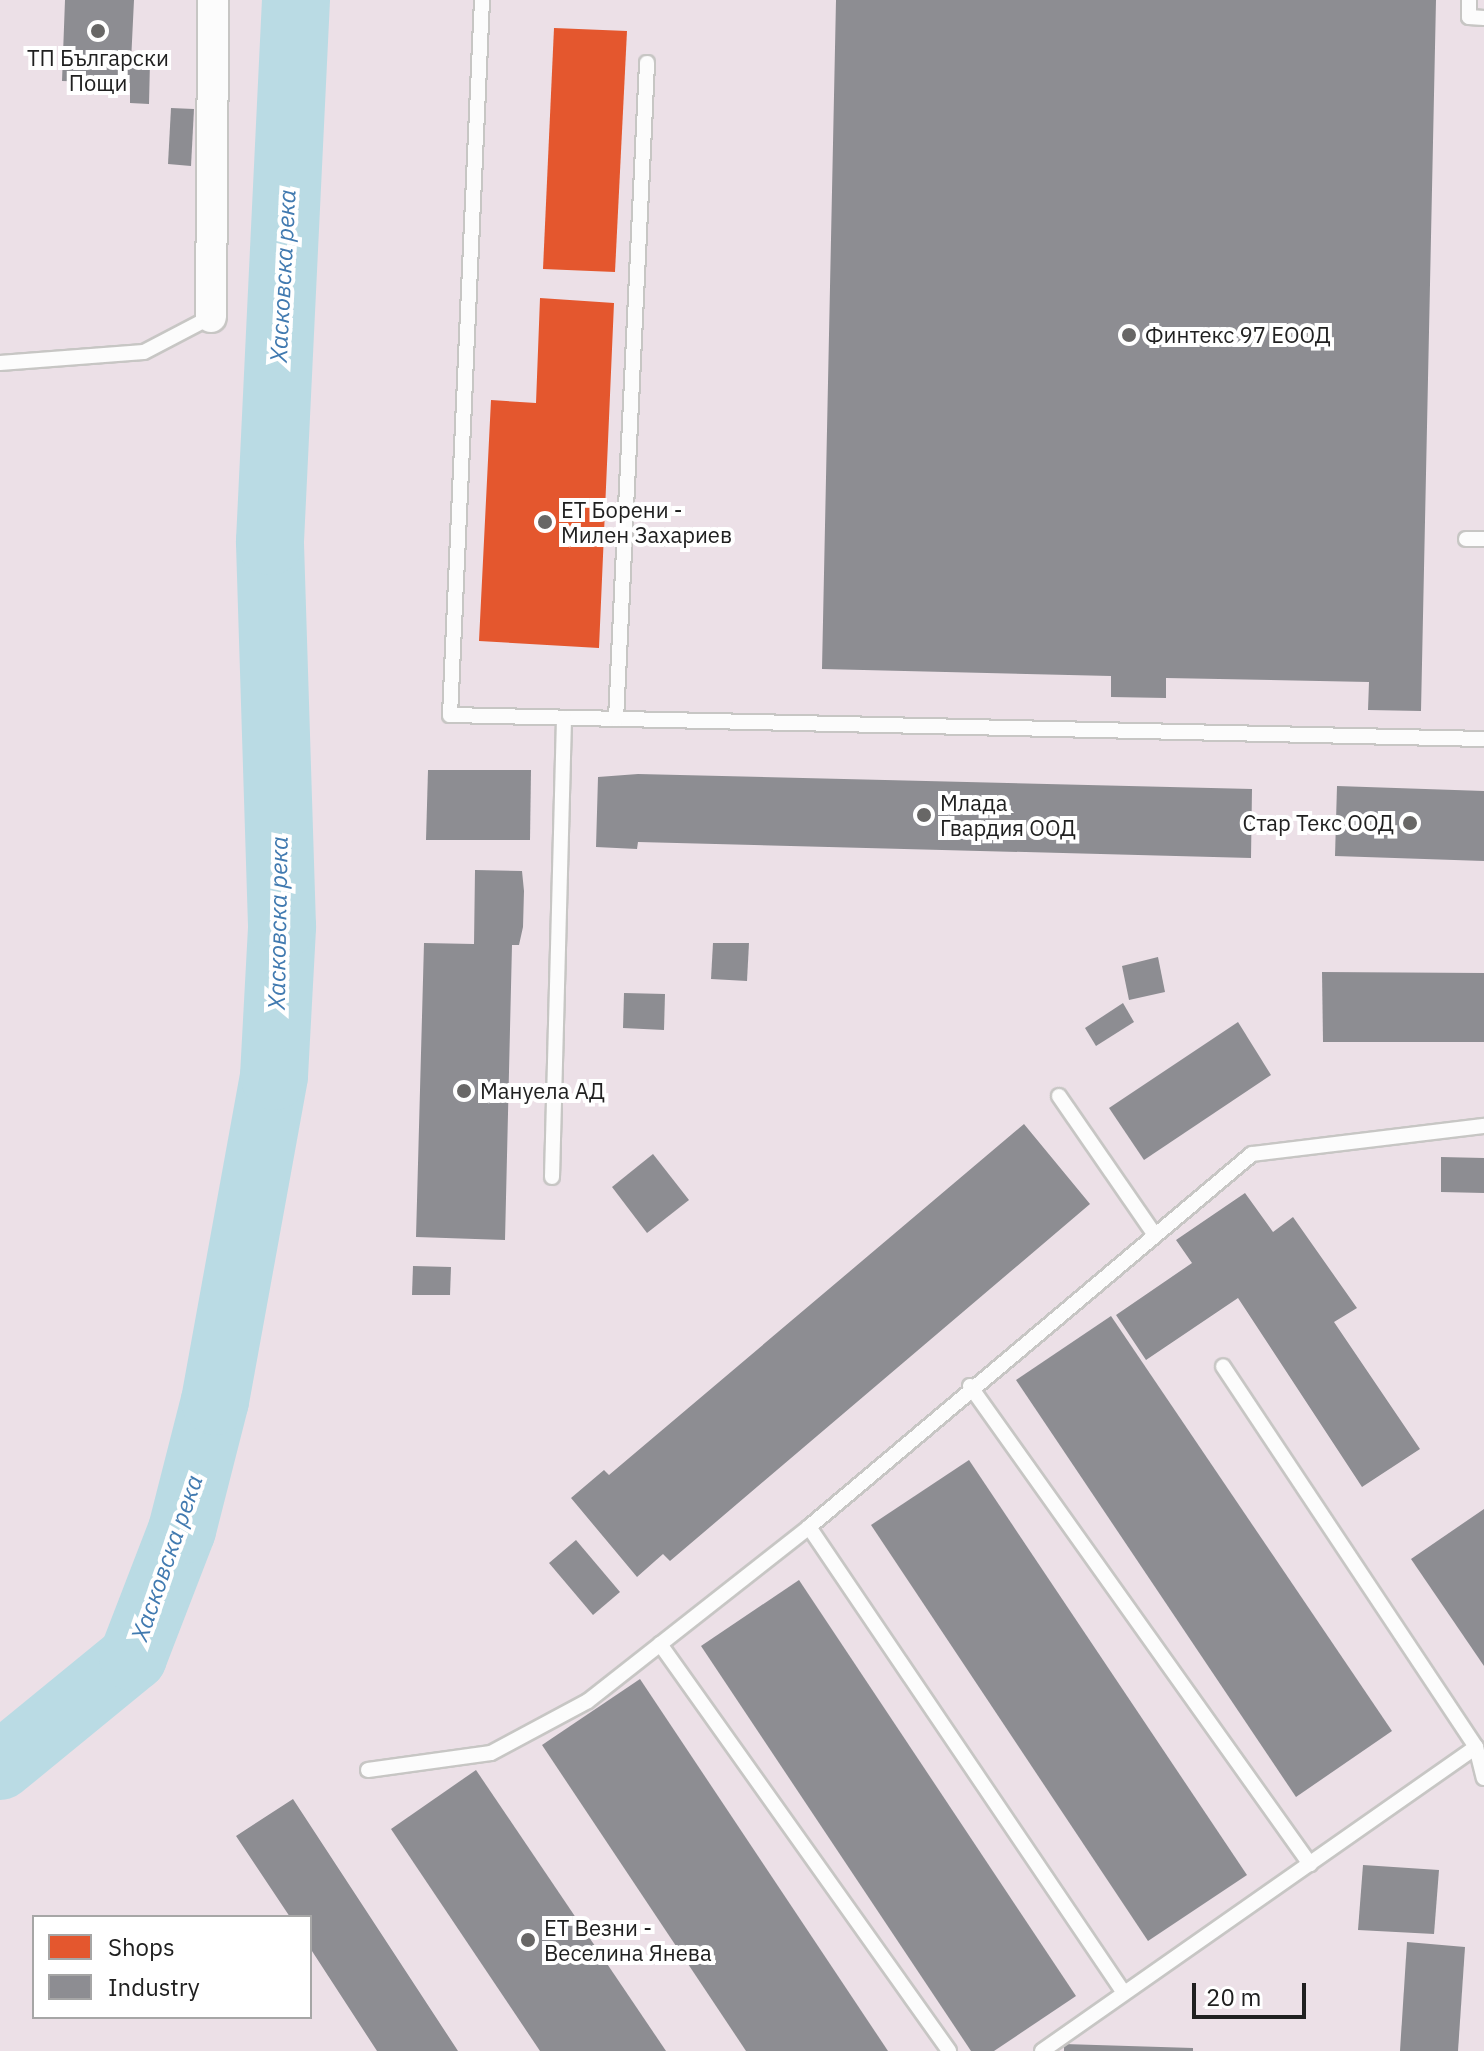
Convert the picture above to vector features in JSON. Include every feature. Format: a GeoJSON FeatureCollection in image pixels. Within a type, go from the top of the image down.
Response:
{"type":"FeatureCollection","features":[{"type":"Feature","properties":{"kind":"street"},"geometry":{"type":"LineString","coordinates":[[211,317],[213,0]]}},
{"type":"Feature","properties":{"kind":"lane"},"geometry":{"type":"LineString","coordinates":[[482,0],[450,715],[1484,739]]}},
{"type":"Feature","properties":{"kind":"lane"},"geometry":{"type":"LineString","coordinates":[[1469,0],[1469,17],[1484,18]]}},
{"type":"Feature","properties":{"kind":"lane"},"geometry":{"type":"LineString","coordinates":[[616,719],[647,63]]}},
{"type":"Feature","properties":{"kind":"lane"},"geometry":{"type":"LineString","coordinates":[[0,363],[144,352],[211,317]]}},
{"type":"Feature","properties":{"kind":"lane"},"geometry":{"type":"LineString","coordinates":[[1466,539],[1484,539]]}},
{"type":"Feature","properties":{"kind":"lane"},"geometry":{"type":"LineString","coordinates":[[552,1177],[564,718]]}},
{"type":"Feature","properties":{"kind":"lane"},"geometry":{"type":"LineString","coordinates":[[1059,1096],[1152,1231]]}},
{"type":"Feature","properties":{"kind":"lane"},"geometry":{"type":"LineString","coordinates":[[368,1770],[491,1753],[588,1701],[809,1527],[1152,1231],[1252,1154],[1484,1126]]}},
{"type":"Feature","properties":{"kind":"lane"},"geometry":{"type":"LineString","coordinates":[[1223,1366],[1476,1747],[1484,1778]]}},
{"type":"Feature","properties":{"kind":"lane"},"geometry":{"type":"LineString","coordinates":[[970,1386],[1310,1864]]}},
{"type":"Feature","properties":{"kind":"lane"},"geometry":{"type":"LineString","coordinates":[[809,1527],[1124,1993]]}},
{"type":"Feature","properties":{"kind":"lane"},"geometry":{"type":"LineString","coordinates":[[660,1644],[949,2051]]}},
{"type":"Feature","properties":{"kind":"lane"},"geometry":{"type":"LineString","coordinates":[[1042,2051],[1476,1747]]}},
{"type":"Feature","properties":{"kind":"shaded area"},"geometry":{"type":"Polygon","coordinates":[[[0,0],[1484,0],[1484,2051],[0,2051],[0,0]]]}},
{"type":"Feature","properties":{"kind":"building: Shops"},"geometry":{"type":"Polygon","coordinates":[[[554,28],[627,31],[615,272],[543,269],[554,28]]]}},
{"type":"Feature","properties":{"kind":"building: Shops","name":"ЕТ Борени - Милен Захариев"},"geometry":{"type":"Polygon","coordinates":[[[540,298],[614,303],[599,648],[479,641],[491,400],[536,403],[540,298]]]}},
{"type":"Feature","properties":{"kind":"building: Industry","name":"ТП Български Пощи"},"geometry":{"type":"Polygon","coordinates":[[[65,0],[134,0],[131,62],[150,62],[149,104],[130,103],[130,83],[62,81],[65,0]]]}},
{"type":"Feature","properties":{"kind":"building: Industry","name":"Финтекс 97 ЕООД"},"geometry":{"type":"Polygon","coordinates":[[[836,0],[1436,0],[1421,711],[1368,710],[1369,682],[1166,678],[1166,698],[1111,697],[1111,676],[822,669],[836,0]]]}},
{"type":"Feature","properties":{"kind":"building: Industry"},"geometry":{"type":"Polygon","coordinates":[[[171,108],[194,109],[191,166],[168,164],[171,108]]]}},
{"type":"Feature","properties":{"kind":"building: Industry"},"geometry":{"type":"Polygon","coordinates":[[[428,770],[531,770],[530,840],[426,840],[428,770]]]}},
{"type":"Feature","properties":{"kind":"building: Industry","name":"Млада Гвардия ООД"},"geometry":{"type":"Polygon","coordinates":[[[638,774],[1252,789],[1251,858],[638,842],[637,849],[596,847],[598,777],[638,774]]]}},
{"type":"Feature","properties":{"kind":"building: Industry","name":"Стар Текс ООД"},"geometry":{"type":"Polygon","coordinates":[[[1337,786],[1484,791],[1484,861],[1335,856],[1337,786]]]}},
{"type":"Feature","properties":{"kind":"building: Industry","name":"Мануела АД"},"geometry":{"type":"Polygon","coordinates":[[[475,870],[522,871],[524,891],[519,945],[512,945],[505,1240],[416,1237],[424,943],[474,944],[475,870]]]}},
{"type":"Feature","properties":{"kind":"building: Industry"},"geometry":{"type":"Polygon","coordinates":[[[713,943],[749,943],[747,981],[711,979],[713,943]]]}},
{"type":"Feature","properties":{"kind":"building: Industry"},"geometry":{"type":"Polygon","coordinates":[[[1158,957],[1165,992],[1129,1000],[1122,966],[1158,957]]]}},
{"type":"Feature","properties":{"kind":"building: Industry"},"geometry":{"type":"Polygon","coordinates":[[[1322,972],[1484,973],[1484,1042],[1323,1042],[1322,972]]]}},
{"type":"Feature","properties":{"kind":"building: Industry"},"geometry":{"type":"Polygon","coordinates":[[[624,993],[665,994],[664,1030],[623,1028],[624,993]]]}},
{"type":"Feature","properties":{"kind":"building: Industry"},"geometry":{"type":"Polygon","coordinates":[[[1123,1003],[1134,1022],[1096,1046],[1085,1028],[1123,1003]]]}},
{"type":"Feature","properties":{"kind":"building: Industry"},"geometry":{"type":"Polygon","coordinates":[[[1238,1022],[1271,1075],[1144,1160],[1109,1108],[1238,1022]]]}},
{"type":"Feature","properties":{"kind":"building: Industry"},"geometry":{"type":"Polygon","coordinates":[[[1024,1124],[1090,1204],[670,1561],[663,1554],[637,1577],[571,1498],[604,1470],[609,1475],[1024,1124]]]}},
{"type":"Feature","properties":{"kind":"building: Industry"},"geometry":{"type":"Polygon","coordinates":[[[653,1154],[689,1200],[647,1233],[612,1187],[653,1154]]]}},
{"type":"Feature","properties":{"kind":"building: Industry"},"geometry":{"type":"Polygon","coordinates":[[[1441,1157],[1484,1158],[1484,1193],[1441,1192],[1441,1157]]]}},
{"type":"Feature","properties":{"kind":"building: Industry"},"geometry":{"type":"Polygon","coordinates":[[[1245,1193],[1273,1232],[1293,1217],[1357,1308],[1334,1322],[1420,1449],[1362,1487],[1238,1298],[1146,1360],[1116,1315],[1192,1263],[1176,1240],[1245,1193]]]}},
{"type":"Feature","properties":{"kind":"building: Industry"},"geometry":{"type":"Polygon","coordinates":[[[413,1266],[451,1267],[450,1295],[412,1295],[413,1266]]]}},
{"type":"Feature","properties":{"kind":"building: Industry"},"geometry":{"type":"Polygon","coordinates":[[[1111,1316],[1392,1731],[1296,1797],[1016,1380],[1111,1316]]]}},
{"type":"Feature","properties":{"kind":"building: Industry"},"geometry":{"type":"Polygon","coordinates":[[[969,1460],[1247,1875],[1148,1941],[871,1525],[969,1460]]]}},
{"type":"Feature","properties":{"kind":"building: Industry"},"geometry":{"type":"Polygon","coordinates":[[[1484,1509],[1484,1666],[1411,1559],[1484,1509]]]}},
{"type":"Feature","properties":{"kind":"building: Industry"},"geometry":{"type":"Polygon","coordinates":[[[576,1540],[620,1592],[593,1615],[549,1563],[576,1540]]]}},
{"type":"Feature","properties":{"kind":"building: Industry"},"geometry":{"type":"Polygon","coordinates":[[[799,1580],[1076,1996],[994,2051],[971,2051],[701,1646],[799,1580]]]}},
{"type":"Feature","properties":{"kind":"building: Industry"},"geometry":{"type":"Polygon","coordinates":[[[640,1679],[888,2051],[746,2051],[542,1745],[640,1679]]]}},
{"type":"Feature","properties":{"kind":"building: Industry","name":"ЕТ Везни - Веселина Янева"},"geometry":{"type":"Polygon","coordinates":[[[476,1770],[666,2051],[540,2051],[391,1829],[476,1770]]]}},
{"type":"Feature","properties":{"kind":"building: Industry"},"geometry":{"type":"Polygon","coordinates":[[[293,1799],[458,2051],[377,2051],[312,1951],[312,1915],[289,1915],[236,1836],[293,1799]]]}},
{"type":"Feature","properties":{"kind":"building: Industry"},"geometry":{"type":"Polygon","coordinates":[[[1363,1865],[1439,1870],[1434,1934],[1358,1930],[1363,1865]]]}},
{"type":"Feature","properties":{"kind":"building: Industry"},"geometry":{"type":"Polygon","coordinates":[[[1407,1942],[1465,1947],[1458,2051],[1400,2051],[1407,1942]]]}},
{"type":"Feature","properties":{"kind":"building: Industry"},"geometry":{"type":"Polygon","coordinates":[[[1064,2044],[1193,2048],[1193,2051],[1064,2051],[1064,2044]]]}},
{"type":"Feature","properties":{"kind":"waterway","name":"Хасковска река"},"geometry":{"type":"LineString","coordinates":[[0,1766],[133,1657],[182,1530],[215,1401],[274,1076],[282,926],[270,541],[296,0]]}},
{"type":"Feature","properties":{"kind":"place","name":"ТП Български Пощи"},"geometry":{"type":"Point","coordinates":[98,31]}},
{"type":"Feature","properties":{"kind":"place","name":"Финтекс 97 ЕООД"},"geometry":{"type":"Point","coordinates":[1129,335]}},
{"type":"Feature","properties":{"kind":"place","name":"ЕТ Борени - Милен Захариев"},"geometry":{"type":"Point","coordinates":[545,522]}},
{"type":"Feature","properties":{"kind":"place","name":"Млада Гвардия ООД"},"geometry":{"type":"Point","coordinates":[924,815]}},
{"type":"Feature","properties":{"kind":"place","name":"Стар Текс ООД"},"geometry":{"type":"Point","coordinates":[1410,823]}},
{"type":"Feature","properties":{"kind":"place","name":"Мануела АД"},"geometry":{"type":"Point","coordinates":[464,1091]}},
{"type":"Feature","properties":{"kind":"place","name":"ЕТ Везни - Веселина Янева"},"geometry":{"type":"Point","coordinates":[528,1940]}}]}
